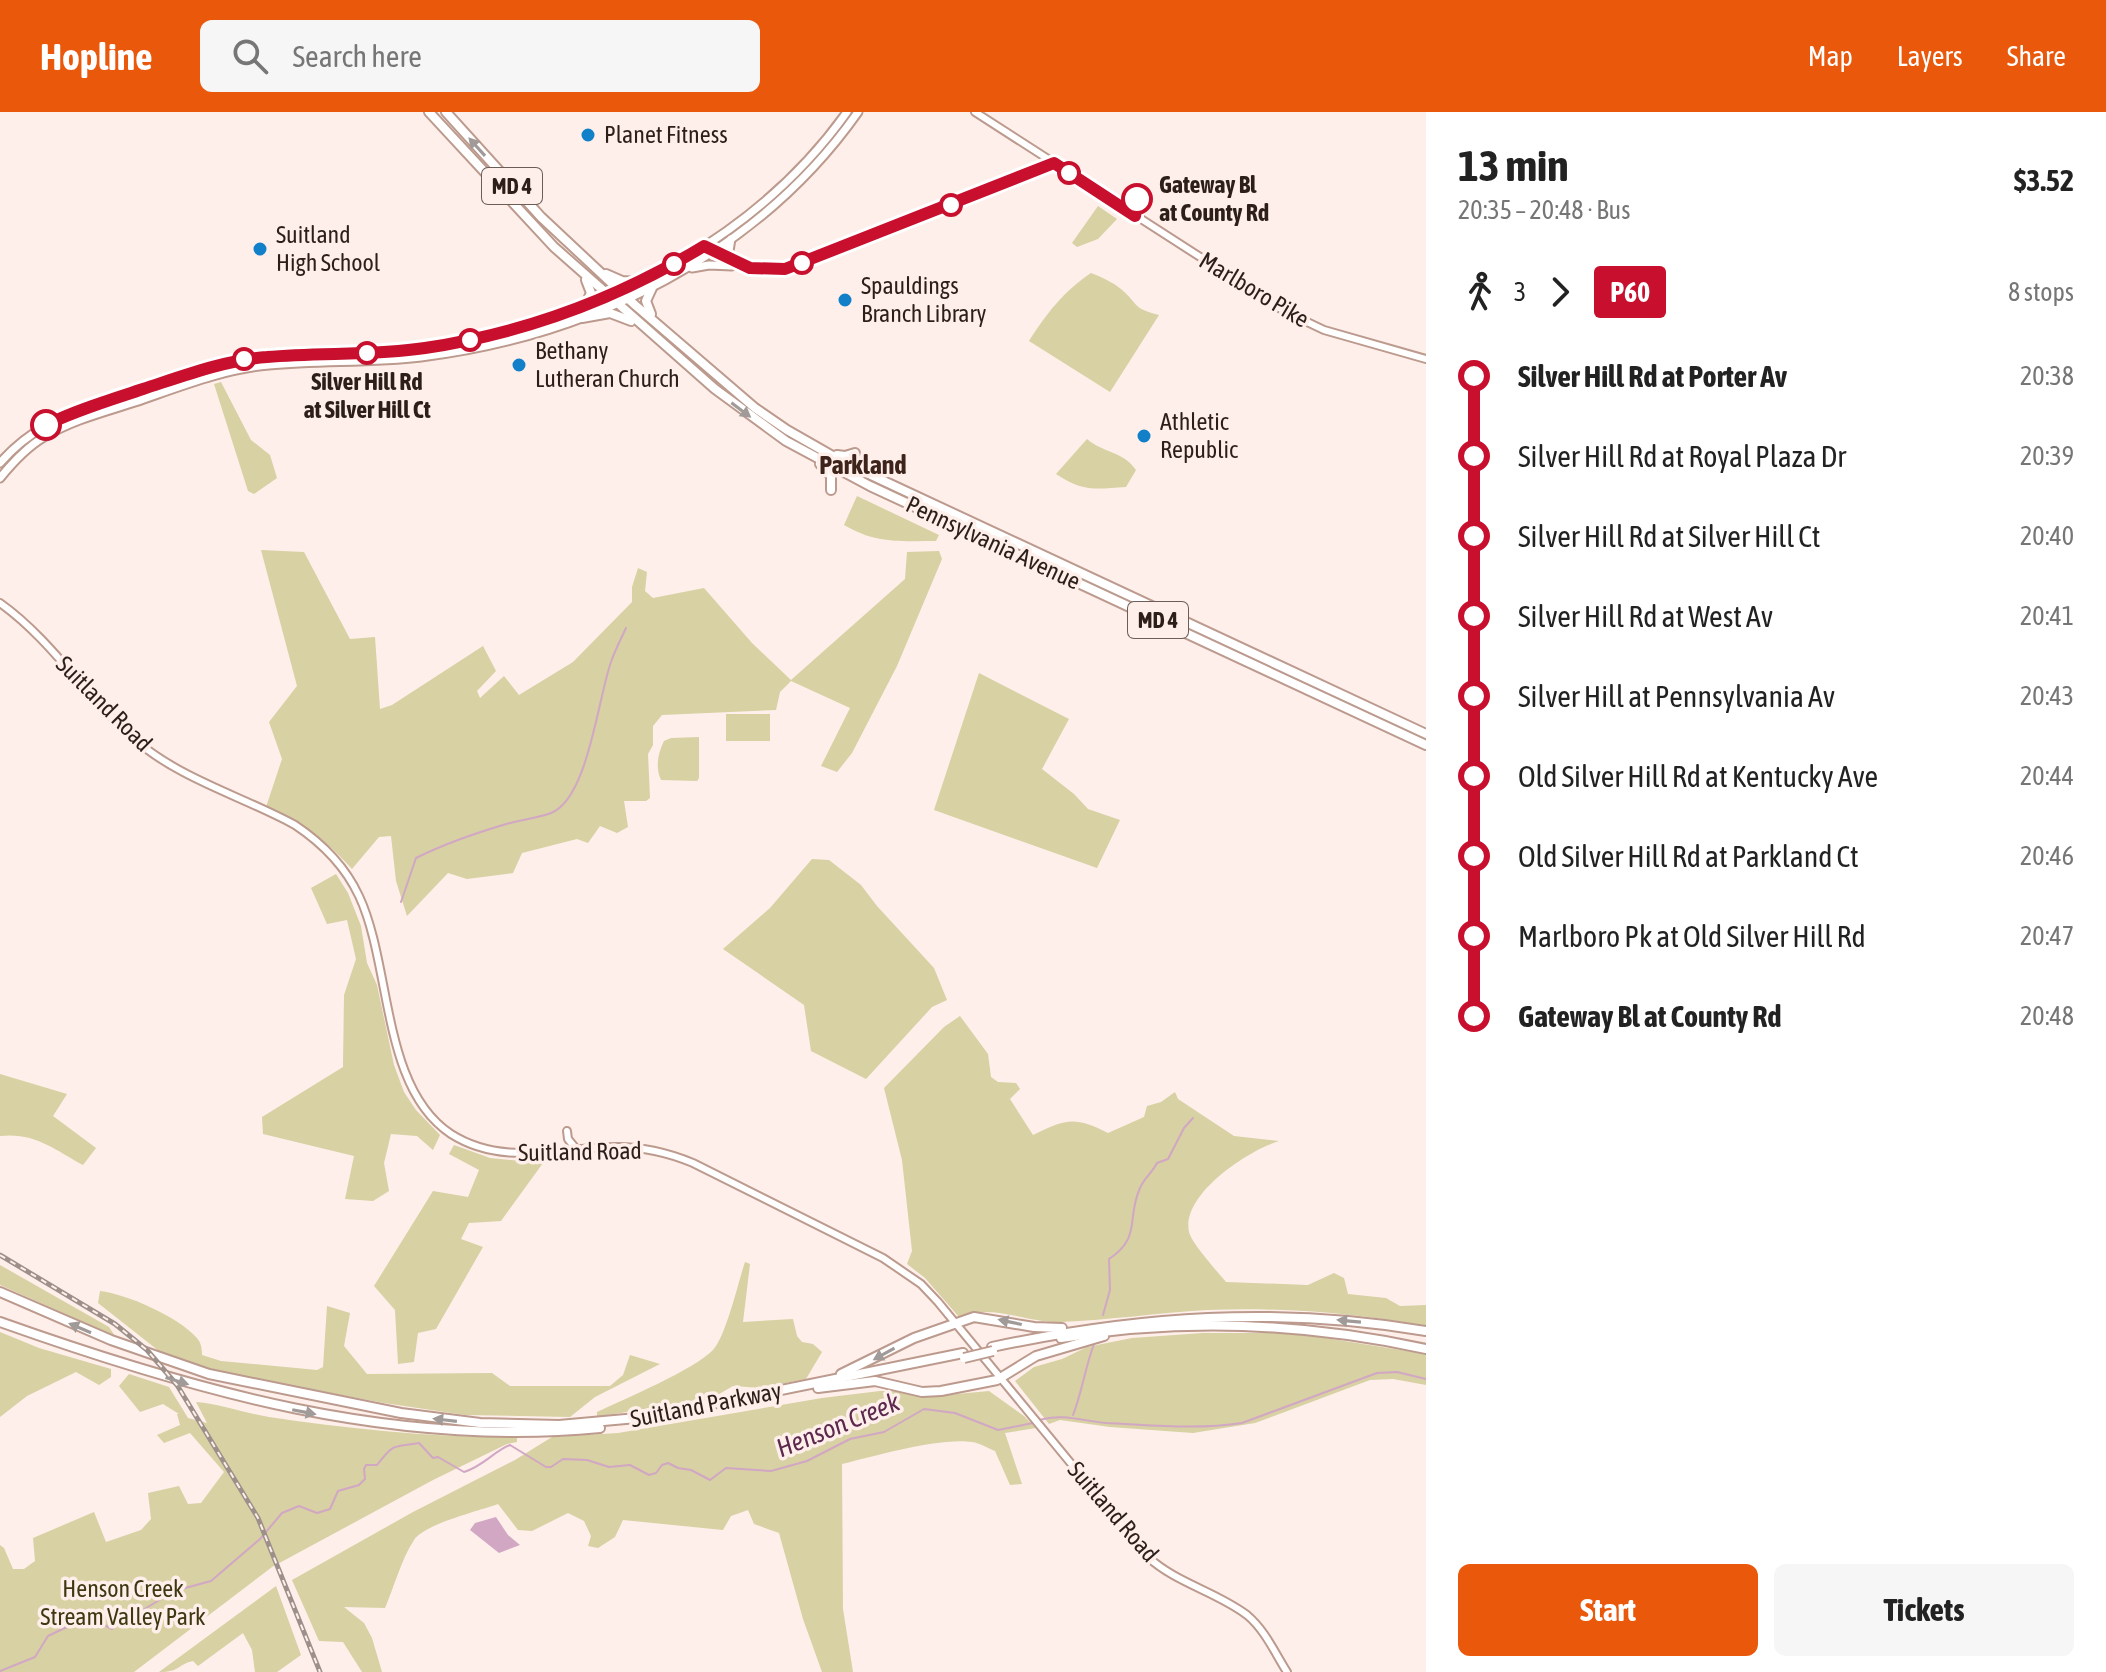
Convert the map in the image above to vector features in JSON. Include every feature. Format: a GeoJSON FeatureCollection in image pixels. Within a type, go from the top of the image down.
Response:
{"type":"FeatureCollection","features":[{"type":"Feature","properties":{"kind":"highway","name":"Pennsylvania Avenue"},"geometry":{"type":"LineString","coordinates":[[429,112],[517,210],[578,270],[735,406],[814,458],[1426,745]]}},
{"type":"Feature","properties":{"kind":"highway","name":"Pennsylvania Avenue"},"geometry":{"type":"LineString","coordinates":[[446,112],[514,188],[628,299],[755,408],[824,452],[1426,734]]}},
{"type":"Feature","properties":{"kind":"highway"},"geometry":{"type":"LineString","coordinates":[[583,258],[613,278],[639,282]]}},
{"type":"Feature","properties":{"kind":"highway"},"geometry":{"type":"LineString","coordinates":[[578,270],[591,291],[584,308]]}},
{"type":"Feature","properties":{"kind":"highway"},"geometry":{"type":"LineString","coordinates":[[652,288],[646,305],[661,327]]}},
{"type":"Feature","properties":{"kind":"highway"},"geometry":{"type":"LineString","coordinates":[[582,318],[610,313],[621,315],[643,327]]}},
{"type":"Feature","properties":{"kind":"highway"},"geometry":{"type":"LineString","coordinates":[[824,452],[843,457],[856,451],[867,474]]}},
{"type":"Feature","properties":{"kind":"highway"},"geometry":{"type":"LineString","coordinates":[[814,458],[831,476],[833,487],[846,480],[870,486]]}},
{"type":"Feature","properties":{"kind":"highway","name":"Suitland Parkway"},"geometry":{"type":"LineString","coordinates":[[0,1292],[99,1336],[199,1372],[392,1412],[451,1421],[520,1425],[599,1423],[677,1412],[964,1355]]}},
{"type":"Feature","properties":{"kind":"highway"},"geometry":{"type":"LineString","coordinates":[[799,1387],[853,1370],[914,1338],[979,1316],[1044,1328],[1115,1324]]}},
{"type":"Feature","properties":{"kind":"highway","name":"Suitland Parkway"},"geometry":{"type":"LineString","coordinates":[[0,1322],[238,1398],[328,1417],[434,1431],[523,1433],[606,1428],[694,1414],[1115,1324],[1182,1318],[1275,1317],[1367,1322],[1426,1331]]}},
{"type":"Feature","properties":{"kind":"highway","name":"Suitland Parkway"},"geometry":{"type":"LineString","coordinates":[[992,1349],[1149,1328],[1221,1326],[1301,1329],[1426,1349]]}},
{"type":"Feature","properties":{"kind":"highway"},"geometry":{"type":"LineString","coordinates":[[817,1388],[875,1381],[934,1392],[999,1379],[1040,1354],[1149,1328]]}},
{"type":"Feature","properties":{"kind":"main road"},"geometry":{"type":"LineString","coordinates":[[0,478],[30,447],[64,426],[216,375],[273,364],[432,355],[515,339],[617,304],[686,269],[731,239],[810,172],[858,112]]}},
{"type":"Feature","properties":{"kind":"main road","name":"Marlboro Pike"},"geometry":{"type":"LineString","coordinates":[[975,112],[1286,313],[1324,330],[1426,359]]}},
{"type":"Feature","properties":{"kind":"main road"},"geometry":{"type":"LineString","coordinates":[[810,172],[816,158],[844,124],[846,115]]}},
{"type":"Feature","properties":{"kind":"main road"},"geometry":{"type":"LineString","coordinates":[[0,463],[31,435],[57,419],[232,362],[268,356],[422,349],[506,332],[584,308],[639,282],[745,218],[789,179],[846,115]]}},
{"type":"Feature","properties":{"kind":"main road"},"geometry":{"type":"LineString","coordinates":[[686,269],[731,263],[731,239]]}},
{"type":"Feature","properties":{"kind":"main road","name":"Suitland Road"},"geometry":{"type":"LineString","coordinates":[[0,603],[25,623],[146,749],[171,765],[295,825],[313,837],[335,859],[357,891],[367,916],[398,1051],[408,1081],[421,1105],[449,1133],[490,1151],[532,1154],[616,1147],[643,1149],[693,1163],[890,1262],[927,1290],[1153,1561],[1251,1619],[1287,1672]]}},
{"type":"Feature","properties":{"kind":"main road"},"geometry":{"type":"LineString","coordinates":[[567,1131],[568,1139],[577,1150]]}},
{"type":"Feature","properties":{"kind":"green space"},"geometry":{"type":"Polygon","coordinates":[[[1098,206],[1117,219],[1098,239],[1077,247],[1072,243],[1098,206]]]}},
{"type":"Feature","properties":{"kind":"green space"},"geometry":{"type":"Polygon","coordinates":[[[1091,273],[1118,286],[1139,308],[1159,315],[1110,392],[1029,341],[1056,304],[1091,273]]]}},
{"type":"Feature","properties":{"kind":"green space"},"geometry":{"type":"Polygon","coordinates":[[[221,382],[251,440],[270,455],[277,478],[254,494],[248,491],[214,384],[221,382]]]}},
{"type":"Feature","properties":{"kind":"green space"},"geometry":{"type":"Polygon","coordinates":[[[1087,439],[1125,459],[1136,470],[1126,487],[1090,488],[1056,474],[1087,439]]]}},
{"type":"Feature","properties":{"kind":"green space"},"geometry":{"type":"Polygon","coordinates":[[[857,496],[939,535],[936,541],[878,538],[844,525],[857,496]]]}},
{"type":"Feature","properties":{"kind":"green space"},"geometry":{"type":"Polygon","coordinates":[[[261,550],[304,552],[350,639],[375,637],[380,709],[392,705],[483,646],[496,671],[477,691],[480,698],[504,676],[519,695],[573,662],[632,602],[632,587],[638,568],[647,572],[645,591],[653,598],[704,588],[752,643],[791,680],[905,579],[907,552],[939,551],[942,559],[897,666],[852,753],[837,772],[821,766],[850,708],[791,681],[780,692],[776,710],[662,715],[653,726],[653,745],[648,754],[650,798],[646,801],[624,801],[628,827],[617,833],[600,826],[588,843],[577,839],[522,853],[513,873],[467,879],[448,873],[407,916],[396,881],[391,836],[379,837],[352,869],[313,833],[266,807],[282,759],[269,722],[297,686],[261,550]]]}},
{"type":"Feature","properties":{"kind":"green space"},"geometry":{"type":"Polygon","coordinates":[[[979,673],[1069,719],[1042,769],[1088,809],[1120,820],[1097,868],[934,810],[979,673]]]}},
{"type":"Feature","properties":{"kind":"green space"},"geometry":{"type":"Polygon","coordinates":[[[726,714],[770,714],[770,741],[726,741],[726,714]]]}},
{"type":"Feature","properties":{"kind":"green space"},"geometry":{"type":"Polygon","coordinates":[[[699,737],[697,781],[661,780],[658,760],[664,741],[699,737]]]}},
{"type":"Feature","properties":{"kind":"green space"},"geometry":{"type":"Polygon","coordinates":[[[812,859],[829,860],[861,885],[934,968],[947,1000],[932,1007],[866,1079],[811,1051],[804,1005],[723,949],[770,908],[812,859]]]}},
{"type":"Feature","properties":{"kind":"green space"},"geometry":{"type":"Polygon","coordinates":[[[336,874],[348,893],[361,926],[367,963],[377,985],[394,1065],[404,1092],[440,1135],[433,1150],[417,1136],[391,1134],[384,1163],[389,1191],[373,1201],[345,1199],[354,1156],[263,1134],[262,1117],[343,1067],[344,995],[356,959],[347,920],[327,924],[311,888],[336,874]]]}},
{"type":"Feature","properties":{"kind":"green space"},"geometry":{"type":"Polygon","coordinates":[[[960,1016],[988,1054],[991,1077],[998,1082],[1016,1083],[1020,1089],[1010,1099],[1033,1135],[1070,1122],[1087,1124],[1108,1133],[1144,1117],[1147,1106],[1161,1102],[1175,1092],[1178,1099],[1234,1136],[1279,1141],[1251,1154],[1220,1176],[1195,1203],[1189,1218],[1191,1237],[1226,1282],[1308,1285],[1334,1273],[1344,1278],[1348,1294],[1386,1298],[1400,1306],[1426,1305],[1426,1326],[1344,1314],[1262,1309],[1207,1310],[1061,1322],[984,1312],[959,1317],[925,1278],[907,1264],[912,1251],[902,1160],[884,1088],[944,1027],[960,1016]]]}},
{"type":"Feature","properties":{"kind":"green space"},"geometry":{"type":"Polygon","coordinates":[[[0,1074],[67,1094],[53,1116],[96,1148],[83,1165],[34,1139],[0,1136],[0,1074]]]}},
{"type":"Feature","properties":{"kind":"green space"},"geometry":{"type":"Polygon","coordinates":[[[454,1145],[490,1158],[543,1163],[501,1221],[469,1223],[461,1239],[483,1247],[436,1329],[418,1333],[414,1362],[398,1364],[395,1310],[374,1286],[433,1191],[468,1197],[479,1170],[449,1154],[454,1145]]]}},
{"type":"Feature","properties":{"kind":"green space"},"geometry":{"type":"Polygon","coordinates":[[[745,1262],[750,1264],[743,1322],[793,1319],[797,1336],[802,1342],[813,1344],[822,1352],[806,1379],[761,1388],[733,1386],[714,1397],[597,1417],[597,1412],[675,1375],[713,1350],[727,1322],[745,1262]]]}},
{"type":"Feature","properties":{"kind":"green space"},"geometry":{"type":"Polygon","coordinates":[[[0,1265],[109,1327],[115,1336],[0,1285],[0,1265]]]}},
{"type":"Feature","properties":{"kind":"green space"},"geometry":{"type":"Polygon","coordinates":[[[100,1291],[165,1314],[196,1337],[202,1355],[221,1361],[317,1370],[323,1367],[327,1306],[350,1313],[344,1346],[367,1374],[492,1373],[510,1386],[610,1386],[623,1375],[630,1355],[660,1364],[595,1397],[570,1417],[465,1415],[217,1372],[164,1355],[98,1303],[100,1291]]]}},
{"type":"Feature","properties":{"kind":"green space"},"geometry":{"type":"Polygon","coordinates":[[[0,1332],[39,1348],[111,1369],[111,1377],[99,1385],[76,1372],[27,1396],[0,1417],[0,1332]]]}},
{"type":"Feature","properties":{"kind":"green space"},"geometry":{"type":"Polygon","coordinates":[[[1203,1333],[1294,1333],[1426,1354],[1426,1385],[1393,1379],[1370,1380],[1255,1423],[1193,1433],[1060,1420],[1049,1424],[1015,1381],[1034,1367],[1062,1359],[1087,1347],[1132,1338],[1203,1333]]]}},
{"type":"Feature","properties":{"kind":"green space","name":"Henson Creek Stream Valley Park"},"geometry":{"type":"Polygon","coordinates":[[[129,1374],[169,1387],[188,1418],[207,1423],[196,1402],[269,1417],[331,1425],[424,1434],[517,1437],[517,1442],[433,1480],[272,1567],[134,1672],[0,1672],[0,1545],[13,1569],[24,1569],[35,1561],[33,1538],[94,1512],[106,1542],[141,1530],[151,1519],[148,1493],[179,1486],[188,1504],[201,1503],[224,1472],[190,1433],[164,1443],[157,1435],[180,1425],[179,1414],[163,1404],[140,1412],[119,1386],[129,1374]]]}},
{"type":"Feature","properties":{"kind":"green space"},"geometry":{"type":"Polygon","coordinates":[[[880,1391],[900,1391],[925,1397],[989,1391],[1036,1428],[1005,1433],[1022,1484],[1010,1485],[995,1451],[972,1442],[943,1442],[842,1464],[843,1609],[853,1672],[822,1672],[803,1619],[779,1533],[754,1524],[748,1510],[731,1516],[723,1530],[623,1520],[615,1537],[598,1548],[588,1546],[591,1536],[584,1521],[568,1513],[532,1531],[518,1530],[498,1504],[440,1523],[414,1540],[385,1608],[344,1607],[364,1623],[382,1672],[362,1672],[343,1642],[319,1641],[292,1580],[552,1437],[618,1433],[880,1391]]]}},
{"type":"Feature","properties":{"kind":"green space"},"geometry":{"type":"Polygon","coordinates":[[[276,1586],[301,1655],[277,1672],[255,1672],[252,1650],[243,1633],[198,1666],[193,1661],[171,1671],[159,1672],[276,1586]]]}},
{"type":"Feature","properties":{"kind":"shaded area"},"geometry":{"type":"Polygon","coordinates":[[[496,1517],[508,1535],[520,1545],[499,1553],[470,1530],[475,1523],[496,1517]]]}},
{"type":"Feature","properties":{"kind":"waterway"},"geometry":{"type":"LineString","coordinates":[[401,902],[416,858],[481,832],[551,813],[564,804],[583,769],[606,678],[626,628]]}},
{"type":"Feature","properties":{"kind":"waterway"},"geometry":{"type":"LineString","coordinates":[[1103,1315],[1110,1290],[1109,1259],[1130,1235],[1140,1188],[1157,1163],[1168,1159],[1184,1128],[1193,1118]]}},
{"type":"Feature","properties":{"kind":"waterway"},"geometry":{"type":"LineString","coordinates":[[1073,1415],[1094,1344]]}},
{"type":"Feature","properties":{"kind":"waterway","name":"Henson Creek"},"geometry":{"type":"LineString","coordinates":[[1039,1420],[1064,1417],[1157,1426],[1225,1425],[1242,1423],[1377,1373],[1397,1372],[1426,1379]]}},
{"type":"Feature","properties":{"kind":"waterway","name":"Henson Creek"},"geometry":{"type":"LineString","coordinates":[[0,1671],[35,1657],[48,1636],[71,1625],[95,1620],[112,1629],[174,1591],[211,1581],[260,1539],[282,1513],[299,1506],[317,1513],[330,1509],[338,1491],[359,1485],[365,1479],[366,1465],[377,1465],[391,1449],[399,1446],[419,1443],[433,1458],[438,1457],[464,1472],[510,1445],[546,1467],[563,1459],[587,1460],[609,1467],[630,1465],[649,1475],[668,1463],[710,1480],[726,1468],[771,1471],[807,1461],[850,1439],[884,1432],[924,1409],[955,1413],[998,1430],[1033,1423]]}},
{"type":"Feature","properties":{"kind":"railway"},"geometry":{"type":"LineString","coordinates":[[0,1255],[115,1324],[147,1350],[177,1385],[258,1518],[320,1672]]}},
{"type":"Feature","properties":{"kind":"bus line","name":"P60"},"geometry":{"type":"LineString","coordinates":[[46,425],[95,405],[232,362],[268,356],[422,349],[525,327],[602,300],[704,246],[750,268],[785,269],[1054,163],[1135,216],[1137,199]]}},
{"type":"Feature","properties":{"kind":"place","name":"Planet Fitness"},"geometry":{"type":"Point","coordinates":[588,135]}},
{"type":"Feature","properties":{"kind":"place","name":"Gateway Bl at County Rd"},"geometry":{"type":"Point","coordinates":[1137,199]}},
{"type":"Feature","properties":{"kind":"place","name":"Suitland High School"},"geometry":{"type":"Point","coordinates":[260,249]}},
{"type":"Feature","properties":{"kind":"place","name":"Spauldings Branch Library"},"geometry":{"type":"Point","coordinates":[845,300]}},
{"type":"Feature","properties":{"kind":"place","name":"Silver Hill Rd at Silver Hill Ct"},"geometry":{"type":"Point","coordinates":[367,353]}},
{"type":"Feature","properties":{"kind":"place","name":"Bethany Lutheran Church"},"geometry":{"type":"Point","coordinates":[519,365]}},
{"type":"Feature","properties":{"kind":"place","name":"Athletic Republic"},"geometry":{"type":"Point","coordinates":[1144,436]}},
{"type":"Feature","properties":{"kind":"district","name":"Parkland"},"geometry":{"type":"Point","coordinates":[863,465]}}]}
